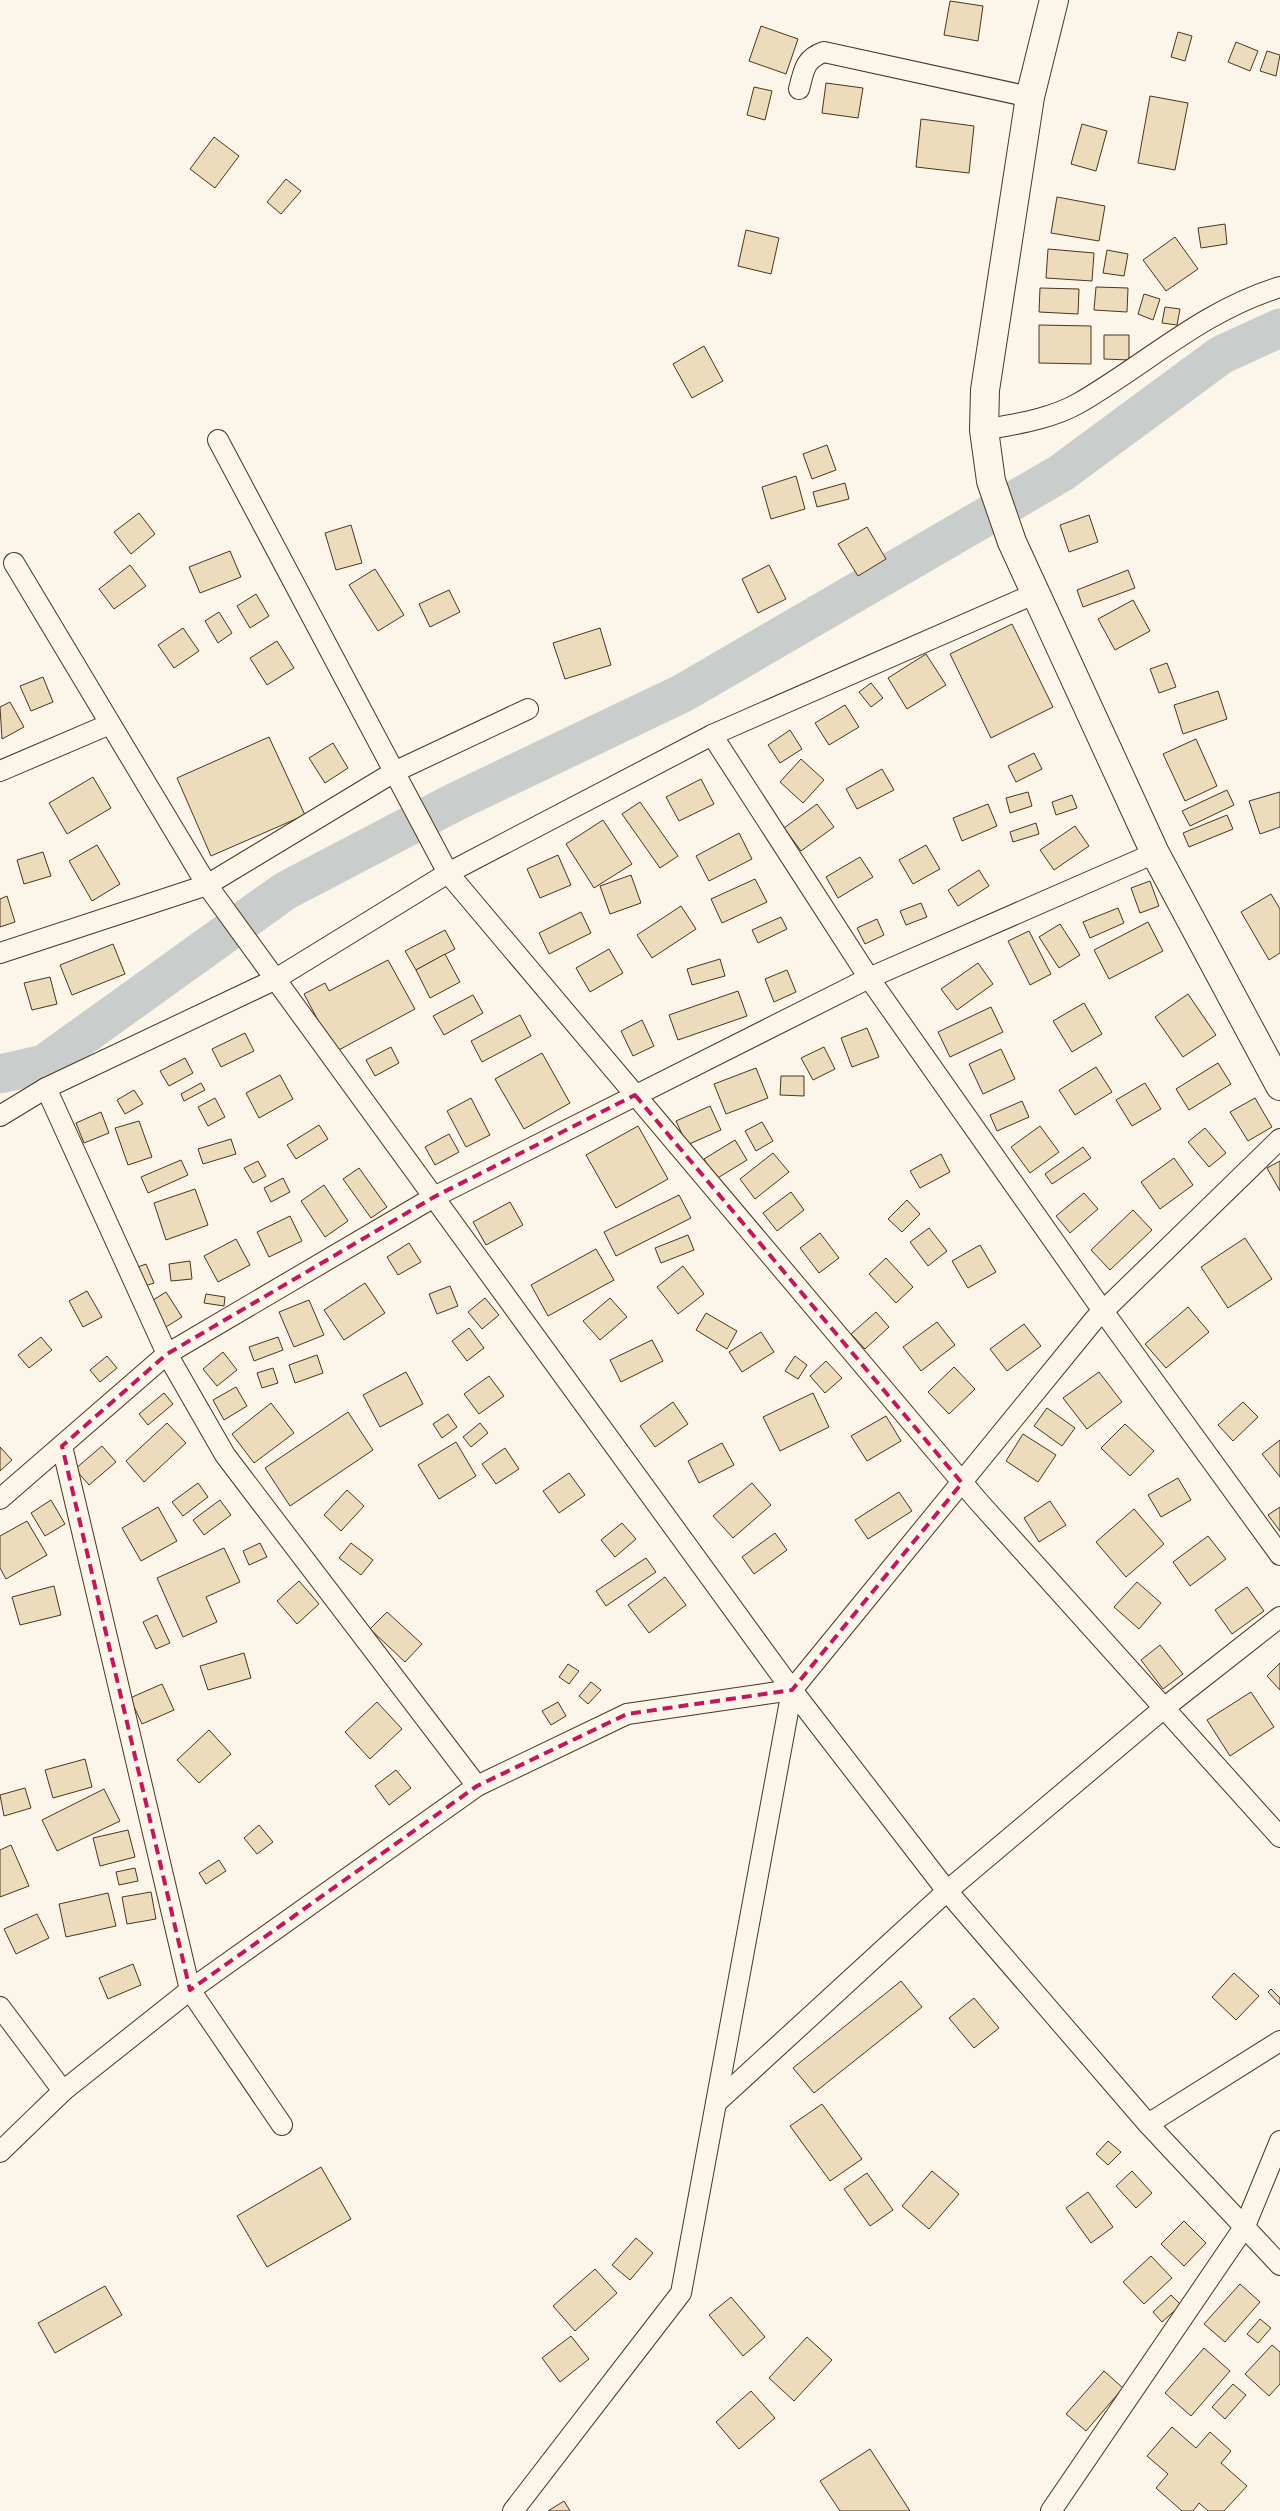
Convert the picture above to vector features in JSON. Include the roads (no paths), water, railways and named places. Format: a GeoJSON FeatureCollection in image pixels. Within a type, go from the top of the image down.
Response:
{"type":"FeatureCollection","features":[{"type":"Feature","properties":{"kind":"highway"},"geometry":{"type":"LineString","coordinates":[[1054,0],[1030,97],[985,390],[984,430],[991,481],[1012,542],[1034,594],[1155,852],[1280,1086]]}},
{"type":"Feature","properties":{"kind":"street"},"geometry":{"type":"LineString","coordinates":[[799,89],[805,67],[812,56],[824,52],[1030,97]]}},
{"type":"Feature","properties":{"kind":"street"},"geometry":{"type":"LineString","coordinates":[[984,430],[1037,419],[1078,404],[1218,311],[1255,295],[1280,287]]}},
{"type":"Feature","properties":{"kind":"street"},"geometry":{"type":"LineString","coordinates":[[218,440],[448,873],[962,1483],[1280,1837]]}},
{"type":"Feature","properties":{"kind":"street"},"geometry":{"type":"LineString","coordinates":[[14,563],[207,886],[792,1690],[947,1891],[1148,2124],[1280,2265]]}},
{"type":"Feature","properties":{"kind":"street"},"geometry":{"type":"LineString","coordinates":[[0,1116],[46,1088],[274,980],[448,873],[712,735],[1034,594]]}},
{"type":"Feature","properties":{"kind":"street"},"geometry":{"type":"LineString","coordinates":[[0,952],[207,886],[394,772],[528,709]]}},
{"type":"Feature","properties":{"kind":"street"},"geometry":{"type":"LineString","coordinates":[[0,771],[110,724]]}},
{"type":"Feature","properties":{"kind":"street"},"geometry":{"type":"LineString","coordinates":[[712,735],[869,978],[1103,1311],[1280,1555]]}},
{"type":"Feature","properties":{"kind":"street"},"geometry":{"type":"LineString","coordinates":[[0,1499],[167,1354],[434,1197],[869,978],[1155,852]]}},
{"type":"Feature","properties":{"kind":"street"},"geometry":{"type":"LineString","coordinates":[[46,1088],[167,1354],[225,1455],[477,1786]]}},
{"type":"Feature","properties":{"kind":"street"},"geometry":{"type":"LineString","coordinates":[[513,2511],[681,2293],[792,1690],[1103,1311],[1280,1138]]}},
{"type":"Feature","properties":{"kind":"street"},"geometry":{"type":"LineString","coordinates":[[62,1446],[190,1990],[282,2125]]}},
{"type":"Feature","properties":{"kind":"street"},"geometry":{"type":"LineString","coordinates":[[716,2103],[947,1891],[1164,1708],[1280,1617]]}},
{"type":"Feature","properties":{"kind":"street"},"geometry":{"type":"LineString","coordinates":[[0,2152],[63,2091],[190,1990],[477,1786],[627,1714],[792,1690]]}},
{"type":"Feature","properties":{"kind":"street"},"geometry":{"type":"LineString","coordinates":[[0,2007],[63,2091]]}},
{"type":"Feature","properties":{"kind":"street"},"geometry":{"type":"LineString","coordinates":[[1148,2124],[1280,2041]]}},
{"type":"Feature","properties":{"kind":"street"},"geometry":{"type":"LineString","coordinates":[[1051,2511],[1245,2226],[1280,2141]]}},
{"type":"Feature","properties":{"kind":"waterway"},"geometry":{"type":"LineString","coordinates":[[0,1074],[44,1064],[285,891],[453,803],[683,693],[1061,473],[1221,355],[1280,328]]}}]}
